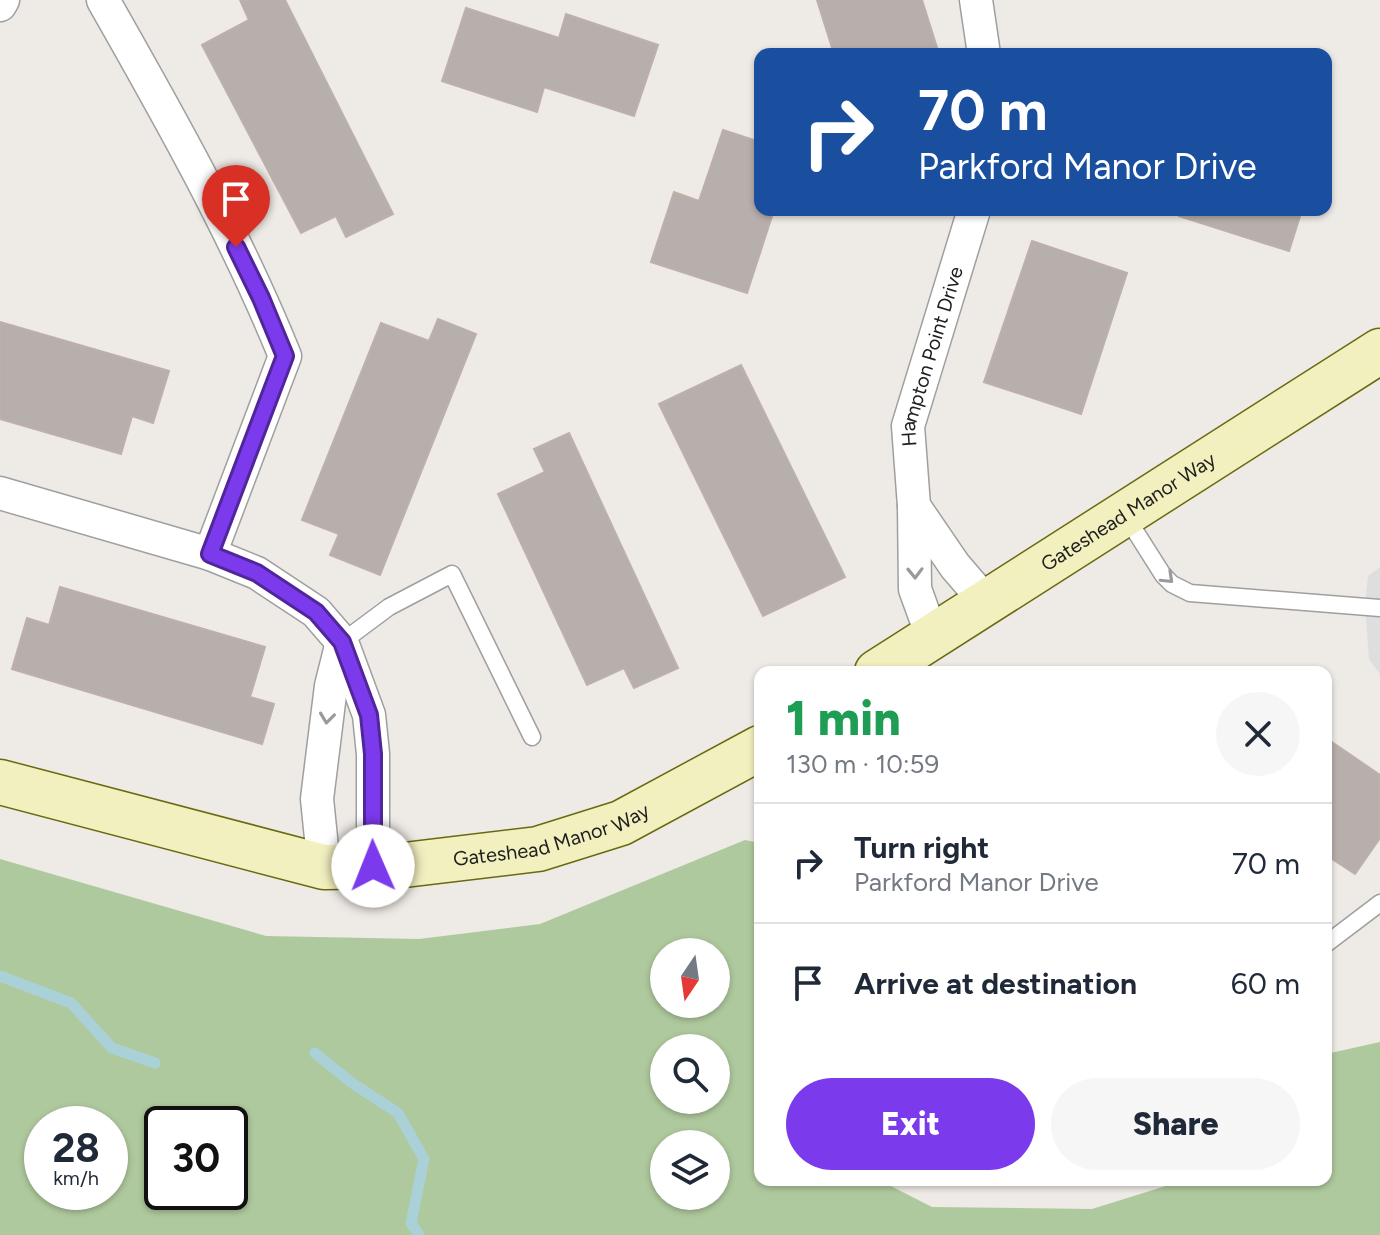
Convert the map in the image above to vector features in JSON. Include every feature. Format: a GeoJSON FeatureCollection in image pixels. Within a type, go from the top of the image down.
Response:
{"type":"FeatureCollection","features":[{"type":"Feature","properties":{"kind":"street"},"geometry":{"type":"LineString","coordinates":[[103,0],[171,120],[261,298],[285,356],[210,554]]}},
{"type":"Feature","properties":{"kind":"street"},"geometry":{"type":"LineString","coordinates":[[976,0],[983,48]]}},
{"type":"Feature","properties":{"kind":"street","name":"Hampton Point Drive"},"geometry":{"type":"LineString","coordinates":[[932,636],[915,589],[914,506],[908,426],[972,216]]}},
{"type":"Feature","properties":{"kind":"street","name":"Gateshead Manor Way"},"geometry":{"type":"LineString","coordinates":[[886,666],[1380,351]]}},
{"type":"Feature","properties":{"kind":"street"},"geometry":{"type":"LineString","coordinates":[[0,493],[210,554],[257,573],[316,612],[342,642],[369,715],[373,754],[373,866]]}},
{"type":"Feature","properties":{"kind":"street"},"geometry":{"type":"LineString","coordinates":[[914,506],[955,566],[986,602]]}},
{"type":"Feature","properties":{"kind":"street"},"geometry":{"type":"LineString","coordinates":[[324,867],[317,799],[331,686],[342,642]]}},
{"type":"Feature","properties":{"kind":"street","name":"Gateshead Manor Way"},"geometry":{"type":"LineString","coordinates":[[0,782],[324,867],[396,866],[538,849],[621,823],[754,751]]}},
{"type":"Feature","properties":{"kind":"lane"},"geometry":{"type":"LineString","coordinates":[[1124,514],[1163,575],[1172,584],[1190,593],[1380,608]]}},
{"type":"Feature","properties":{"kind":"lane"},"geometry":{"type":"LineString","coordinates":[[342,642],[389,607],[452,574],[532,737]]}},
{"type":"Feature","properties":{"kind":"lane"},"geometry":{"type":"LineString","coordinates":[[1332,939],[1380,903]]}},
{"type":"Feature","properties":{"kind":"green space"},"geometry":{"type":"Polygon","coordinates":[[[745,840],[754,842],[754,1186],[891,1186],[932,1207],[1092,1209],[1166,1186],[1332,1186],[1332,1053],[1380,1042],[1380,1235],[0,1235],[0,859],[266,936],[419,939],[540,924],[745,840]]]}},
{"type":"Feature","properties":{"kind":"shaded area"},"geometry":{"type":"Polygon","coordinates":[[[1380,567],[1380,674],[1369,659],[1365,605],[1368,576],[1380,567]]]}},
{"type":"Feature","properties":{"kind":"building"},"geometry":{"type":"Polygon","coordinates":[[[240,0],[285,0],[393,214],[346,237],[336,216],[301,233],[202,45],[249,20],[240,0]]]}},
{"type":"Feature","properties":{"kind":"building"},"geometry":{"type":"Polygon","coordinates":[[[817,0],[922,0],[937,48],[832,48],[817,0]]]}},
{"type":"Feature","properties":{"kind":"building"},"geometry":{"type":"Polygon","coordinates":[[[466,8],[559,38],[566,14],[658,45],[634,116],[544,87],[537,112],[442,81],[466,8]]]}},
{"type":"Feature","properties":{"kind":"building"},"geometry":{"type":"Polygon","coordinates":[[[723,130],[754,140],[754,216],[772,216],[747,293],[651,262],[674,192],[699,201],[723,130]]]}},
{"type":"Feature","properties":{"kind":"building"},"geometry":{"type":"Polygon","coordinates":[[[1179,216],[1300,216],[1289,251],[1179,216]]]}},
{"type":"Feature","properties":{"kind":"building"},"geometry":{"type":"Polygon","coordinates":[[[1032,241],[1127,273],[1081,414],[984,382],[1032,241]]]}},
{"type":"Feature","properties":{"kind":"building"},"geometry":{"type":"Polygon","coordinates":[[[438,319],[476,334],[380,575],[330,555],[339,534],[302,520],[381,323],[429,341],[438,319]]]}},
{"type":"Feature","properties":{"kind":"building"},"geometry":{"type":"Polygon","coordinates":[[[0,322],[169,371],[153,423],[132,416],[121,454],[0,419],[0,322]]]}},
{"type":"Feature","properties":{"kind":"building"},"geometry":{"type":"Polygon","coordinates":[[[741,365],[845,577],[763,616],[659,404],[741,365]]]}},
{"type":"Feature","properties":{"kind":"building"},"geometry":{"type":"Polygon","coordinates":[[[569,433],[678,668],[634,688],[624,668],[587,685],[498,494],[545,472],[534,449],[569,433]]]}},
{"type":"Feature","properties":{"kind":"building"},"geometry":{"type":"Polygon","coordinates":[[[60,587],[265,647],[250,697],[274,704],[262,744],[12,669],[27,618],[49,625],[60,587]]]}},
{"type":"Feature","properties":{"kind":"building"},"geometry":{"type":"Polygon","coordinates":[[[1332,742],[1380,775],[1380,838],[1355,874],[1332,859],[1332,742]]]}},
{"type":"Feature","properties":{"kind":"waterway"},"geometry":{"type":"LineString","coordinates":[[0,976],[71,1003],[112,1048],[155,1063]]}},
{"type":"Feature","properties":{"kind":"waterway"},"geometry":{"type":"LineString","coordinates":[[315,1053],[352,1083],[398,1113],[424,1159],[411,1223],[419,1235]]}},
{"type":"Feature","properties":{"kind":"route"},"geometry":{"type":"LineString","coordinates":[[236,247],[285,356],[210,554],[257,573],[316,612],[342,642],[369,715],[373,754],[373,866]]}}]}
